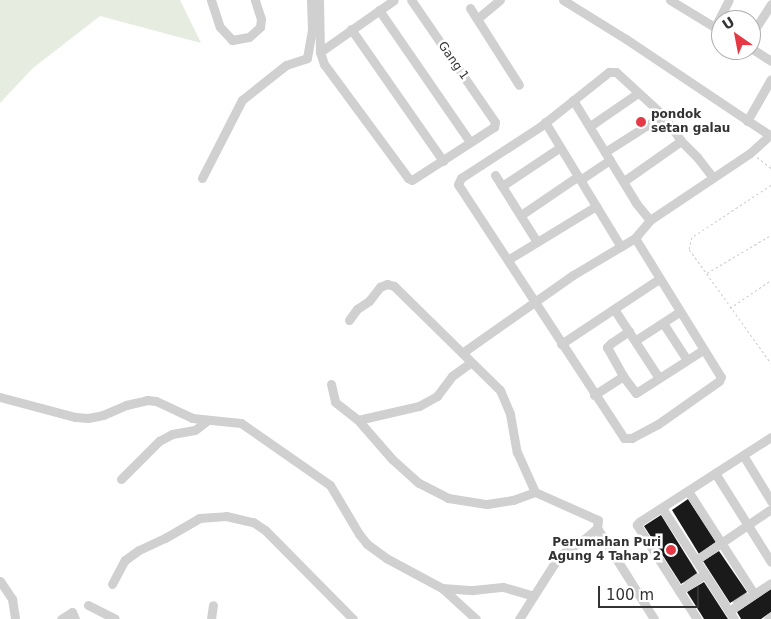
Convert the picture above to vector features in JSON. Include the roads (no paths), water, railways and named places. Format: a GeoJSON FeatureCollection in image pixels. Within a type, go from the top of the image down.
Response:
{"type":"FeatureCollection","features":[{"type":"Feature","properties":{"kind":"street"},"geometry":{"type":"LineString","coordinates":[[211,0],[220,27],[232,40],[249,37],[260,27],[261,19],[254,0]]}},
{"type":"Feature","properties":{"kind":"street"},"geometry":{"type":"LineString","coordinates":[[320,52],[394,0]]}},
{"type":"Feature","properties":{"kind":"street","name":"Gang 1"},"geometry":{"type":"LineString","coordinates":[[412,0],[496,122],[494,127],[470,142]]}},
{"type":"Feature","properties":{"kind":"street"},"geometry":{"type":"LineString","coordinates":[[477,19],[500,0]]}},
{"type":"Feature","properties":{"kind":"street"},"geometry":{"type":"LineString","coordinates":[[462,353],[536,301],[635,238],[650,220],[712,176],[750,152],[770,135],[746,121],[626,39],[563,0]]}},
{"type":"Feature","properties":{"kind":"street"},"geometry":{"type":"LineString","coordinates":[[670,0],[711,25]]}},
{"type":"Feature","properties":{"kind":"street"},"geometry":{"type":"LineString","coordinates":[[683,8],[688,0]]}},
{"type":"Feature","properties":{"kind":"street"},"geometry":{"type":"LineString","coordinates":[[319,1],[320,52],[324,64],[408,178],[412,180],[470,142],[379,10]]}},
{"type":"Feature","properties":{"kind":"street"},"geometry":{"type":"LineString","coordinates":[[202,178],[242,100],[286,65],[307,58],[319,1]]}},
{"type":"Feature","properties":{"kind":"street"},"geometry":{"type":"LineString","coordinates":[[761,20],[771,4]]}},
{"type":"Feature","properties":{"kind":"street"},"geometry":{"type":"LineString","coordinates":[[470,8],[518,85]]}},
{"type":"Feature","properties":{"kind":"street"},"geometry":{"type":"LineString","coordinates":[[351,29],[443,161]]}},
{"type":"Feature","properties":{"kind":"street"},"geometry":{"type":"LineString","coordinates":[[635,238],[679,312],[720,374],[719,382],[658,424],[632,438],[624,438],[561,344],[509,259],[458,184],[461,178],[545,122],[609,72],[616,72],[663,115],[681,141],[698,157],[712,176]]}},
{"type":"Feature","properties":{"kind":"street"},"geometry":{"type":"LineString","coordinates":[[746,121],[771,79]]}},
{"type":"Feature","properties":{"kind":"street"},"geometry":{"type":"LineString","coordinates":[[590,126],[638,93]]}},
{"type":"Feature","properties":{"kind":"street"},"geometry":{"type":"LineString","coordinates":[[573,100],[636,203],[650,220]]}},
{"type":"Feature","properties":{"kind":"street"},"geometry":{"type":"LineString","coordinates":[[605,152],[663,115]]}},
{"type":"Feature","properties":{"kind":"street"},"geometry":{"type":"LineString","coordinates":[[545,122],[559,148],[621,247]]}},
{"type":"Feature","properties":{"kind":"street"},"geometry":{"type":"LineString","coordinates":[[624,181],[681,141]]}},
{"type":"Feature","properties":{"kind":"street"},"geometry":{"type":"LineString","coordinates":[[502,186],[559,148]]}},
{"type":"Feature","properties":{"kind":"street"},"geometry":{"type":"LineString","coordinates":[[521,215],[610,160]]}},
{"type":"Feature","properties":{"kind":"street"},"geometry":{"type":"LineString","coordinates":[[495,175],[537,242]]}},
{"type":"Feature","properties":{"kind":"street"},"geometry":{"type":"LineString","coordinates":[[509,259],[596,206]]}},
{"type":"Feature","properties":{"kind":"street"},"geometry":{"type":"LineString","coordinates":[[561,344],[659,279]]}},
{"type":"Feature","properties":{"kind":"street"},"geometry":{"type":"LineString","coordinates":[[349,320],[356,309],[369,301],[380,287],[387,284],[394,286],[470,363],[500,390],[510,414],[517,452],[535,492],[598,520],[597,528],[654,619]]}},
{"type":"Feature","properties":{"kind":"street"},"geometry":{"type":"LineString","coordinates":[[614,309],[659,378]]}},
{"type":"Feature","properties":{"kind":"street"},"geometry":{"type":"LineString","coordinates":[[636,340],[679,312]]}},
{"type":"Feature","properties":{"kind":"street"},"geometry":{"type":"LineString","coordinates":[[663,323],[687,360]]}},
{"type":"Feature","properties":{"kind":"street"},"geometry":{"type":"LineString","coordinates":[[629,331],[607,347],[623,376],[636,393],[703,350]]}},
{"type":"Feature","properties":{"kind":"street"},"geometry":{"type":"LineString","coordinates":[[358,420],[419,406],[437,396],[452,376],[470,363]]}},
{"type":"Feature","properties":{"kind":"street"},"geometry":{"type":"LineString","coordinates":[[594,395],[623,376]]}},
{"type":"Feature","properties":{"kind":"street"},"geometry":{"type":"LineString","coordinates":[[331,384],[335,402],[358,420],[392,459],[419,483],[448,498],[487,504],[513,500],[535,492]]}},
{"type":"Feature","properties":{"kind":"street"},"geometry":{"type":"LineString","coordinates":[[0,396],[75,417],[88,418],[103,415],[126,405],[148,400],[156,401],[192,418],[241,423],[327,483],[367,544],[386,558],[442,588],[476,619]]}},
{"type":"Feature","properties":{"kind":"street"},"geometry":{"type":"LineString","coordinates":[[121,479],[159,440],[172,434],[195,430],[208,420]]}},
{"type":"Feature","properties":{"kind":"street"},"geometry":{"type":"LineString","coordinates":[[697,619],[638,525],[639,522],[770,440]]}},
{"type":"Feature","properties":{"kind":"street"},"geometry":{"type":"LineString","coordinates":[[743,456],[771,501]]}},
{"type":"Feature","properties":{"kind":"street"},"geometry":{"type":"LineString","coordinates":[[715,473],[771,562]]}},
{"type":"Feature","properties":{"kind":"street"},"geometry":{"type":"LineString","coordinates":[[688,491],[754,594]]}},
{"type":"Feature","properties":{"kind":"street"},"geometry":{"type":"LineString","coordinates":[[662,508],[731,615],[754,594],[771,583]]}},
{"type":"Feature","properties":{"kind":"street"},"geometry":{"type":"LineString","coordinates":[[696,560],[771,509]]}},
{"type":"Feature","properties":{"kind":"street"},"geometry":{"type":"LineString","coordinates":[[112,584],[125,560],[139,550],[171,536],[199,518],[226,516],[253,522],[264,530],[352,619]]}},
{"type":"Feature","properties":{"kind":"street"},"geometry":{"type":"LineString","coordinates":[[519,619],[559,556],[597,528]]}},
{"type":"Feature","properties":{"kind":"street"},"geometry":{"type":"LineString","coordinates":[[679,590],[705,574]]}},
{"type":"Feature","properties":{"kind":"street"},"geometry":{"type":"LineString","coordinates":[[442,588],[473,590],[503,587],[534,596]]}},
{"type":"Feature","properties":{"kind":"street"},"geometry":{"type":"LineString","coordinates":[[2,588],[13,603],[15,619]]}},
{"type":"Feature","properties":{"kind":"street"},"geometry":{"type":"LineString","coordinates":[[88,605],[115,619]]}},
{"type":"Feature","properties":{"kind":"street"},"geometry":{"type":"LineString","coordinates":[[212,619],[213,605]]}},
{"type":"Feature","properties":{"kind":"street"},"geometry":{"type":"LineString","coordinates":[[61,619],[70,617]]}},
{"type":"Feature","properties":{"kind":"place","name":"pondok setan galau"},"geometry":{"type":"Point","coordinates":[641,122]}},
{"type":"Feature","properties":{"kind":"place","name":"Perumahan Puri Agung 4 Tahap 2"},"geometry":{"type":"Point","coordinates":[671,550]}}]}
